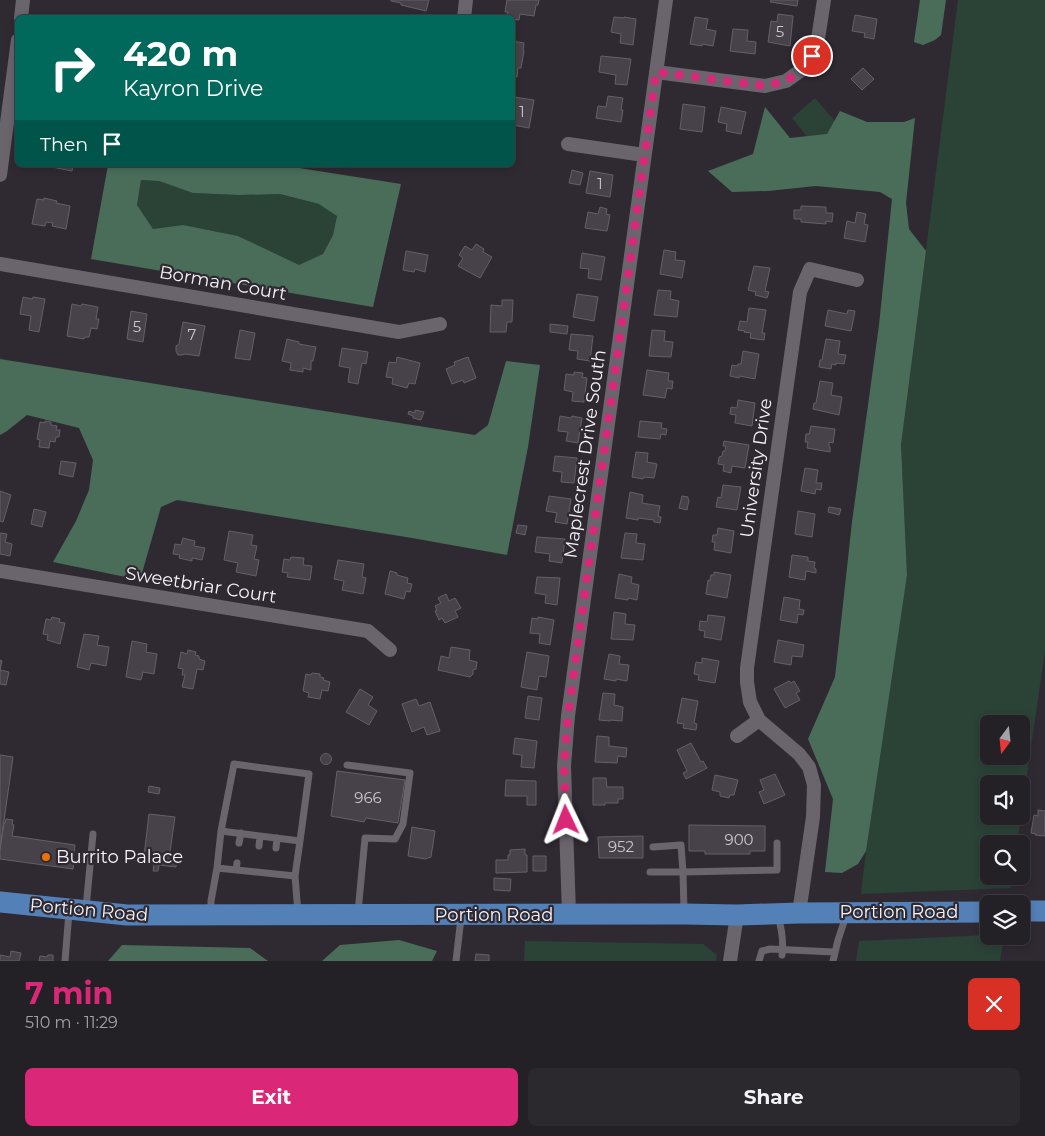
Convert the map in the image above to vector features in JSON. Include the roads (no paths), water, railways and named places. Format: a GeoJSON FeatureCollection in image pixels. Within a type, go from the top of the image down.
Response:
{"type":"FeatureCollection","features":[{"type":"Feature","properties":{"kind":"main road","name":"Portion Road"},"geometry":{"type":"LineString","coordinates":[[0,902],[127,915],[737,915],[980,912]]}},
{"type":"Feature","properties":{"kind":"main road"},"geometry":{"type":"LineString","coordinates":[[1030,912],[1045,911]]}},
{"type":"Feature","properties":{"kind":"street"},"geometry":{"type":"LineString","coordinates":[[20,15],[23,0]]}},
{"type":"Feature","properties":{"kind":"street"},"geometry":{"type":"LineString","coordinates":[[464,15],[466,0]]}},
{"type":"Feature","properties":{"kind":"street","name":"Maplecrest Drive South"},"geometry":{"type":"LineString","coordinates":[[569,914],[564,766],[568,716],[666,0]]}},
{"type":"Feature","properties":{"kind":"street"},"geometry":{"type":"LineString","coordinates":[[656,72],[765,86],[786,81],[803,69],[812,56],[818,40],[824,0]]}},
{"type":"Feature","properties":{"kind":"street"},"geometry":{"type":"LineString","coordinates":[[0,175],[4,104],[15,54]]}},
{"type":"Feature","properties":{"kind":"street"},"geometry":{"type":"LineString","coordinates":[[568,144],[644,155]]}},
{"type":"Feature","properties":{"kind":"street","name":"Borman Court"},"geometry":{"type":"LineString","coordinates":[[0,264],[399,332],[440,324]]}},
{"type":"Feature","properties":{"kind":"street","name":"University Drive"},"geometry":{"type":"LineString","coordinates":[[799,913],[813,817],[814,785],[809,767],[799,754],[759,720],[750,702],[747,682],[748,668],[800,292],[810,270],[857,280]]}},
{"type":"Feature","properties":{"kind":"street","name":"Sweetbriar Court"},"geometry":{"type":"LineString","coordinates":[[0,571],[368,631],[390,650]]}},
{"type":"Feature","properties":{"kind":"street"},"geometry":{"type":"LineString","coordinates":[[737,736],[759,720]]}},
{"type":"Feature","properties":{"kind":"street"},"geometry":{"type":"LineString","coordinates":[[730,961],[737,915]]}},
{"type":"Feature","properties":{"kind":"lane"},"geometry":{"type":"LineString","coordinates":[[211,915],[211,901],[221,831],[234,764],[309,774],[295,876],[298,915]]}},
{"type":"Feature","properties":{"kind":"lane"},"geometry":{"type":"LineString","coordinates":[[348,765],[410,773],[403,824],[395,839],[365,838],[358,915]]}},
{"type":"Feature","properties":{"kind":"lane"},"geometry":{"type":"LineString","coordinates":[[221,831],[300,841]]}},
{"type":"Feature","properties":{"kind":"lane"},"geometry":{"type":"LineString","coordinates":[[239,844],[241,833]]}},
{"type":"Feature","properties":{"kind":"lane"},"geometry":{"type":"LineString","coordinates":[[65,961],[68,933],[77,910],[93,834]]}},
{"type":"Feature","properties":{"kind":"lane"},"geometry":{"type":"LineString","coordinates":[[259,846],[260,836]]}},
{"type":"Feature","properties":{"kind":"lane"},"geometry":{"type":"LineString","coordinates":[[276,848],[277,838]]}},
{"type":"Feature","properties":{"kind":"lane"},"geometry":{"type":"LineString","coordinates":[[650,872],[777,870],[777,843]]}},
{"type":"Feature","properties":{"kind":"lane"},"geometry":{"type":"LineString","coordinates":[[653,847],[681,845],[684,914]]}},
{"type":"Feature","properties":{"kind":"lane"},"geometry":{"type":"LineString","coordinates":[[217,868],[256,869],[295,876]]}},
{"type":"Feature","properties":{"kind":"lane"},"geometry":{"type":"LineString","coordinates":[[833,961],[834,952],[848,913]]}},
{"type":"Feature","properties":{"kind":"lane"},"geometry":{"type":"LineString","coordinates":[[778,914],[782,928],[782,952]]}},
{"type":"Feature","properties":{"kind":"lane"},"geometry":{"type":"LineString","coordinates":[[456,961],[462,915]]}},
{"type":"Feature","properties":{"kind":"lane"},"geometry":{"type":"LineString","coordinates":[[760,961],[762,951],[770,949],[782,952],[808,950],[834,952]]}},
{"type":"Feature","properties":{"kind":"lane"},"geometry":{"type":"LineString","coordinates":[[807,959],[808,950]]}},
{"type":"Feature","properties":{"kind":"place","name":"Burrito Palace"},"geometry":{"type":"Point","coordinates":[46,857]}}]}
